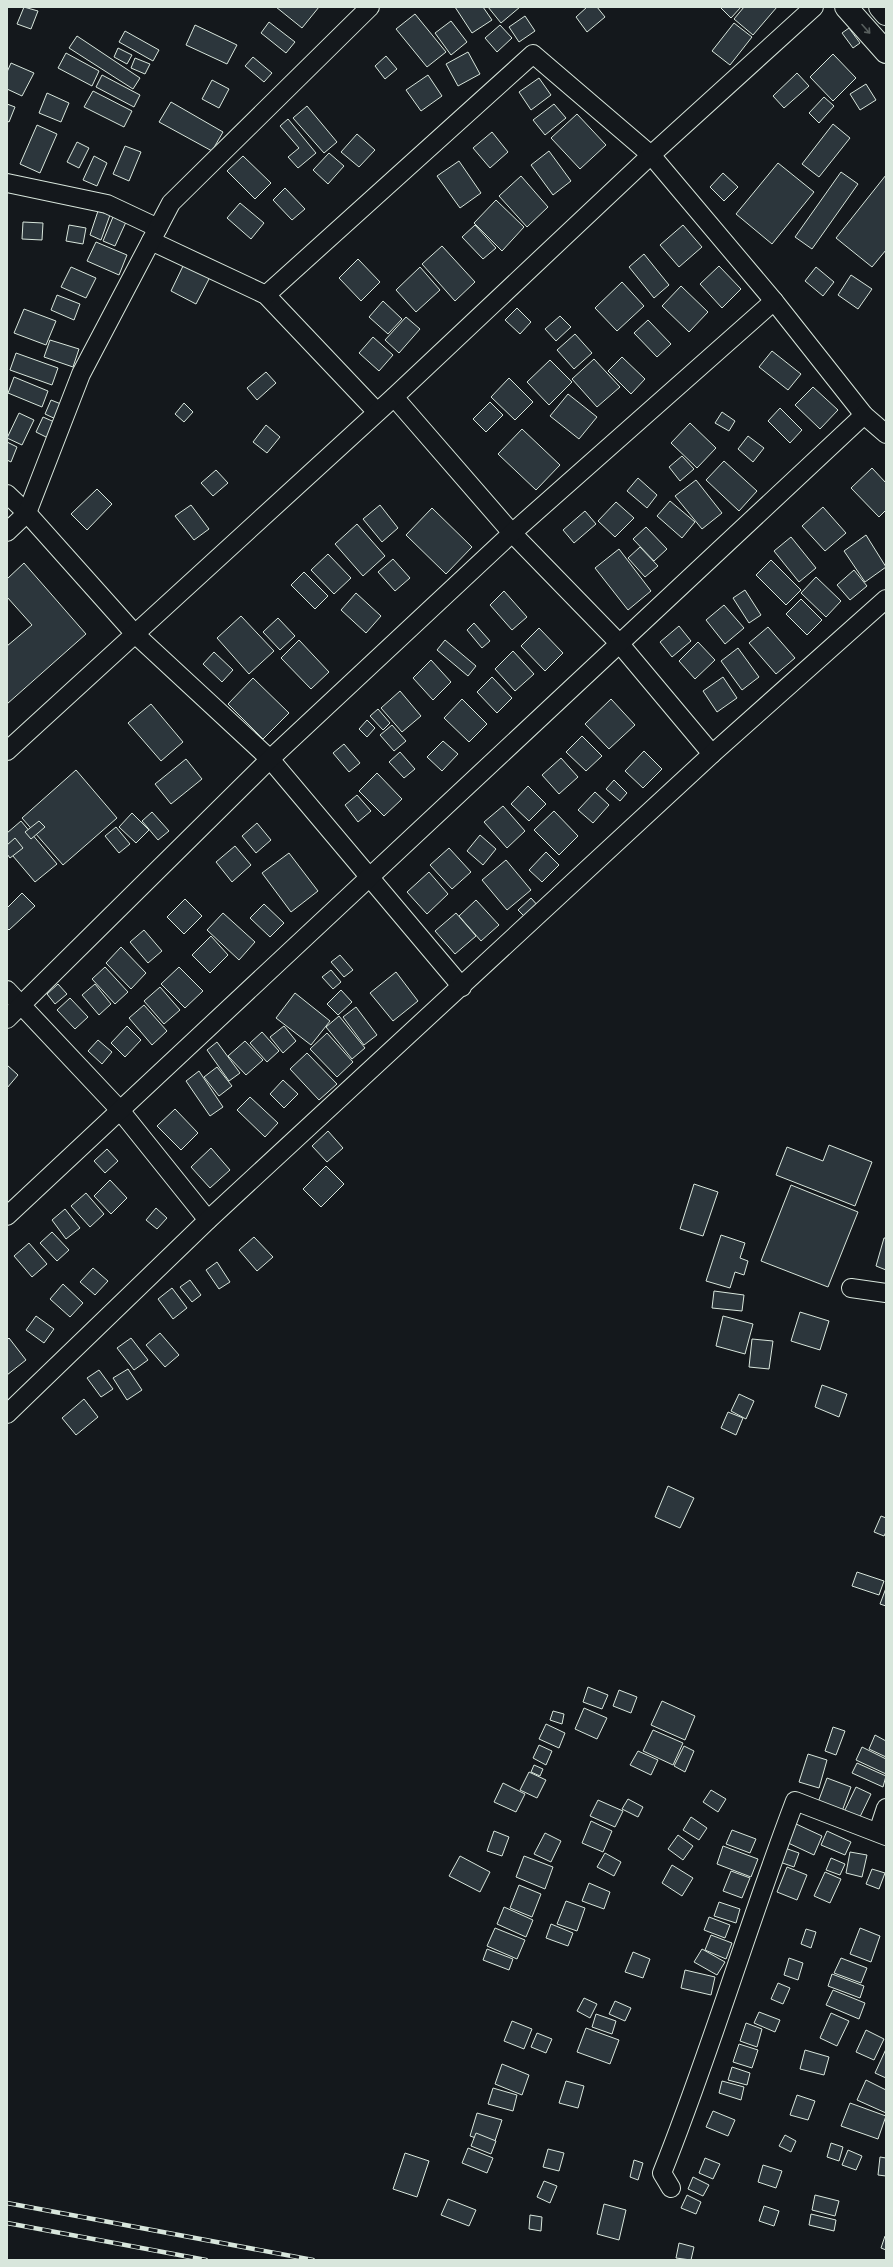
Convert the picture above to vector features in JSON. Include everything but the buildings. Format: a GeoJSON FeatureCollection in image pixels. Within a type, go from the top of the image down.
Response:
{"type":"FeatureCollection","features":[{"type":"Feature","properties":{"kind":"highway"},"geometry":{"type":"LineString","coordinates":[[846,7],[886,52]]}},
{"type":"Feature","properties":{"kind":"highway"},"geometry":{"type":"LineString","coordinates":[[880,7],[886,14]]}},
{"type":"Feature","properties":{"kind":"street"},"geometry":{"type":"LineString","coordinates":[[7,532],[28,513],[81,374],[171,202],[370,7]]}},
{"type":"Feature","properties":{"kind":"street"},"geometry":{"type":"LineString","coordinates":[[7,751],[394,397],[650,155],[814,7]]}},
{"type":"Feature","properties":{"kind":"street"},"geometry":{"type":"LineString","coordinates":[[266,295],[534,54],[650,155],[774,301],[864,414],[886,434]]}},
{"type":"Feature","properties":{"kind":"street"},"geometry":{"type":"LineString","coordinates":[[7,184],[107,204],[155,234],[266,295],[377,412]]}},
{"type":"Feature","properties":{"kind":"street"},"geometry":{"type":"LineString","coordinates":[[7,1019],[22,1006],[270,759],[512,533],[774,301]]}},
{"type":"Feature","properties":{"kind":"street"},"geometry":{"type":"LineString","coordinates":[[394,397],[512,533],[619,643],[712,754]]}},
{"type":"Feature","properties":{"kind":"street"},"geometry":{"type":"LineString","coordinates":[[7,1216],[864,414]]}},
{"type":"Feature","properties":{"kind":"street"},"geometry":{"type":"LineString","coordinates":[[7,494],[28,513],[135,634],[270,759],[462,987]]}},
{"type":"Feature","properties":{"kind":"street"},"geometry":{"type":"LineString","coordinates":[[7,1414],[208,1220],[462,987],[712,754],[886,599]]}},
{"type":"Feature","properties":{"kind":"street"},"geometry":{"type":"LineString","coordinates":[[7,990],[120,1109],[208,1220]]}},
{"type":"Feature","properties":{"kind":"street"},"geometry":{"type":"LineString","coordinates":[[851,1288],[886,1293]]}},
{"type":"Feature","properties":{"kind":"street"},"geometry":{"type":"LineString","coordinates":[[671,2188],[662,2173],[680,2128],[764,1883],[795,1801],[882,1834],[886,1808]]}},
{"type":"Feature","properties":{"kind":"railway"},"geometry":{"type":"LineString","coordinates":[[7,2203],[313,2260]]}},
{"type":"Feature","properties":{"kind":"railway"},"geometry":{"type":"LineString","coordinates":[[7,2223],[206,2260]]}}]}
